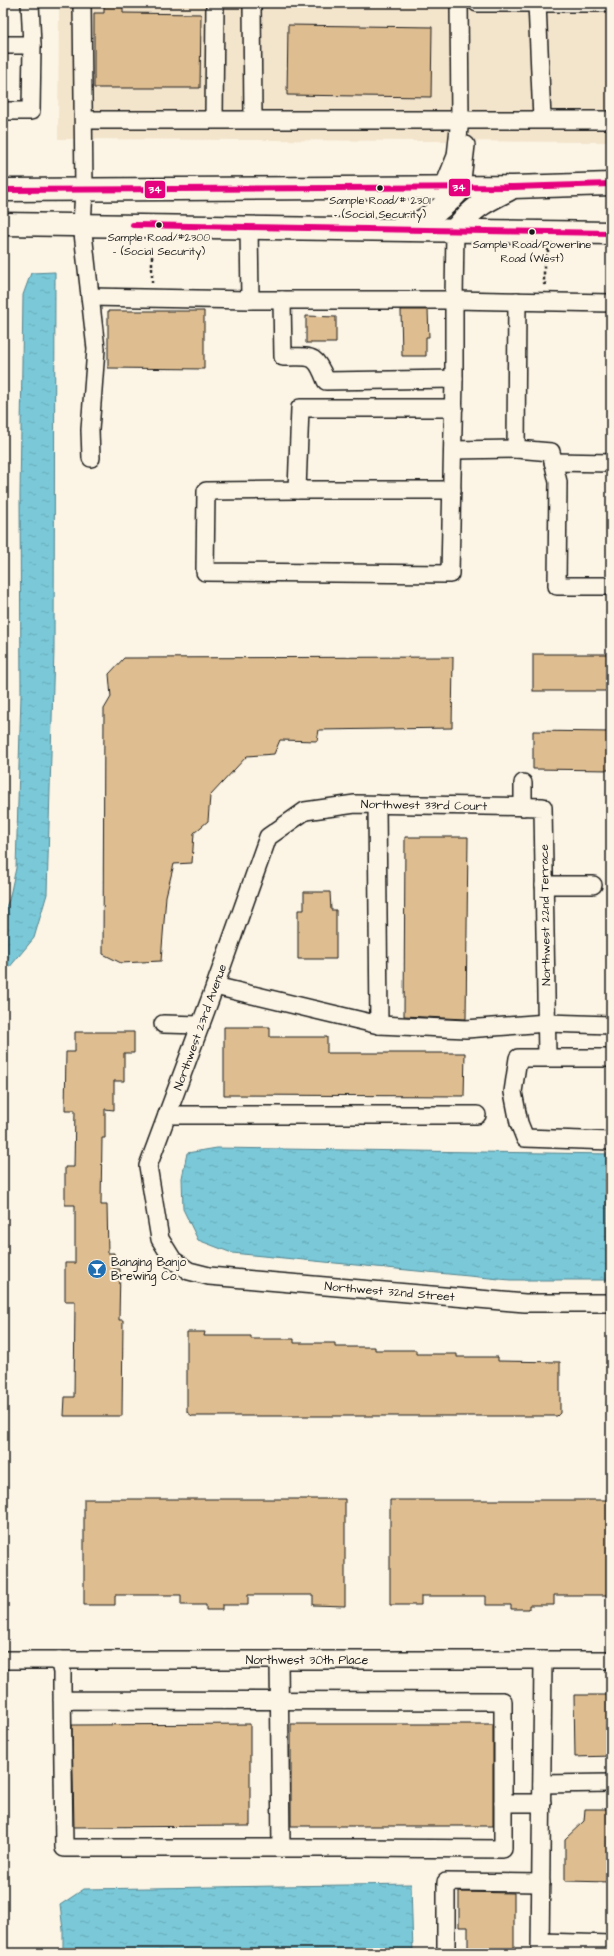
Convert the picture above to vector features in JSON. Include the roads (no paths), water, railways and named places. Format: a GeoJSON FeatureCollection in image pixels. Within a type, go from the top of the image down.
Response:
{"type":"FeatureCollection","features":[{"type":"Feature","properties":{"kind":"main road"},"geometry":{"type":"LineString","coordinates":[[3,190],[84,191],[513,188],[611,184]]}},
{"type":"Feature","properties":{"kind":"main road"},"geometry":{"type":"LineString","coordinates":[[409,229],[449,203],[452,188]]}},
{"type":"Feature","properties":{"kind":"main road"},"geometry":{"type":"LineString","coordinates":[[455,230],[468,213],[483,202],[513,188]]}},
{"type":"Feature","properties":{"kind":"main road"},"geometry":{"type":"LineString","coordinates":[[3,224],[249,226],[611,233]]}},
{"type":"Feature","properties":{"kind":"street"},"geometry":{"type":"LineString","coordinates":[[3,112],[31,111],[32,45],[30,3]]}},
{"type":"Feature","properties":{"kind":"street"},"geometry":{"type":"LineString","coordinates":[[82,3],[84,120],[84,191],[82,224],[96,348],[90,430],[91,458]]}},
{"type":"Feature","properties":{"kind":"street"},"geometry":{"type":"LineString","coordinates":[[214,120],[215,3]]}},
{"type":"Feature","properties":{"kind":"street"},"geometry":{"type":"LineString","coordinates":[[252,3],[253,119]]}},
{"type":"Feature","properties":{"kind":"street"},"geometry":{"type":"LineString","coordinates":[[452,188],[467,148],[460,119],[459,3]]}},
{"type":"Feature","properties":{"kind":"street"},"geometry":{"type":"LineString","coordinates":[[477,3],[611,3]]}},
{"type":"Feature","properties":{"kind":"street"},"geometry":{"type":"LineString","coordinates":[[537,3],[542,119]]}},
{"type":"Feature","properties":{"kind":"street"},"geometry":{"type":"LineString","coordinates":[[3,45],[32,45]]}},
{"type":"Feature","properties":{"kind":"street"},"geometry":{"type":"LineString","coordinates":[[84,120],[611,120]]}},
{"type":"Feature","properties":{"kind":"street"},"geometry":{"type":"LineString","coordinates":[[249,226],[250,300]]}},
{"type":"Feature","properties":{"kind":"street"},"geometry":{"type":"LineString","coordinates":[[452,490],[206,491],[205,572],[450,574],[454,408],[455,230]]}},
{"type":"Feature","properties":{"kind":"street"},"geometry":{"type":"LineString","coordinates":[[90,297],[611,303]]}},
{"type":"Feature","properties":{"kind":"street"},"geometry":{"type":"LineString","coordinates":[[282,300],[283,357],[308,357],[319,364],[326,381],[454,379]]}},
{"type":"Feature","properties":{"kind":"street"},"geometry":{"type":"LineString","coordinates":[[516,449],[517,301]]}},
{"type":"Feature","properties":{"kind":"street"},"geometry":{"type":"LineString","coordinates":[[296,490],[300,408],[454,408]]}},
{"type":"Feature","properties":{"kind":"street"},"geometry":{"type":"LineString","coordinates":[[452,450],[516,449],[551,452],[558,482],[557,586],[611,586]]}},
{"type":"Feature","properties":{"kind":"street"},"geometry":{"type":"LineString","coordinates":[[554,462],[611,463]]}},
{"type":"Feature","properties":{"kind":"street"},"geometry":{"type":"LineString","coordinates":[[523,783],[523,807]]}},
{"type":"Feature","properties":{"kind":"street","name":"Northwest 33rd Court"},"geometry":{"type":"LineString","coordinates":[[305,811],[355,804],[543,807]]}},
{"type":"Feature","properties":{"kind":"street"},"geometry":{"type":"LineString","coordinates":[[377,804],[379,1024]]}},
{"type":"Feature","properties":{"kind":"street","name":"Northwest 22nd Terrace"},"geometry":{"type":"LineString","coordinates":[[543,807],[548,1057]]}},
{"type":"Feature","properties":{"kind":"street","name":"Northwest 23rd Avenue"},"geometry":{"type":"LineString","coordinates":[[173,1260],[160,1239],[148,1166],[201,1025],[268,837],[305,811]]}},
{"type":"Feature","properties":{"kind":"street"},"geometry":{"type":"LineString","coordinates":[[544,885],[593,885]]}},
{"type":"Feature","properties":{"kind":"street"},"geometry":{"type":"LineString","coordinates":[[215,986],[379,1024],[466,1029],[492,1025],[547,1023],[611,1025]]}},
{"type":"Feature","properties":{"kind":"street"},"geometry":{"type":"LineString","coordinates":[[163,1024],[201,1025]]}},
{"type":"Feature","properties":{"kind":"street"},"geometry":{"type":"LineString","coordinates":[[611,1058],[518,1058],[513,1092],[519,1123],[525,1138],[611,1141]]}},
{"type":"Feature","properties":{"kind":"street"},"geometry":{"type":"LineString","coordinates":[[167,1115],[477,1115]]}},
{"type":"Feature","properties":{"kind":"street","name":"Northwest 32nd Street"},"geometry":{"type":"LineString","coordinates":[[173,1260],[189,1271],[209,1276],[525,1303],[611,1303]]}},
{"type":"Feature","properties":{"kind":"street","name":"Northwest 30th Place"},"geometry":{"type":"LineString","coordinates":[[3,1660],[611,1660]]}},
{"type":"Feature","properties":{"kind":"street"},"geometry":{"type":"LineString","coordinates":[[59,1660],[62,1672],[62,1700],[64,1848],[503,1849],[503,1701],[62,1700]]}},
{"type":"Feature","properties":{"kind":"street"},"geometry":{"type":"LineString","coordinates":[[279,1660],[281,1848]]}},
{"type":"Feature","properties":{"kind":"street"},"geometry":{"type":"LineString","coordinates":[[543,1660],[541,1947],[611,1944]]}},
{"type":"Feature","properties":{"kind":"street"},"geometry":{"type":"LineString","coordinates":[[542,1784],[611,1783]]}},
{"type":"Feature","properties":{"kind":"street"},"geometry":{"type":"LineString","coordinates":[[503,1803],[542,1803]]}},
{"type":"Feature","properties":{"kind":"street"},"geometry":{"type":"LineString","coordinates":[[446,1953],[446,1882],[541,1883]]}},
{"type":"Feature","properties":{"kind":"water"},"geometry":{"type":"Polygon","coordinates":[[[55,272],[54,650],[47,894],[34,938],[3,975],[3,913],[9,900],[16,868],[18,801],[21,694],[20,495],[23,295],[31,273],[55,272]]]}},
{"type":"Feature","properties":{"kind":"water"},"geometry":{"type":"Polygon","coordinates":[[[217,1148],[611,1154],[611,1280],[510,1280],[232,1253],[198,1240],[183,1209],[182,1178],[187,1153],[217,1148]]]}},
{"type":"Feature","properties":{"kind":"water"},"geometry":{"type":"Polygon","coordinates":[[[411,1884],[413,1953],[63,1953],[63,1930],[60,1905],[84,1889],[411,1884]]]}},
{"type":"Feature","properties":{"kind":"place","name":"Sample Road/# 2301 - (Social Security)"},"geometry":{"type":"Point","coordinates":[380,188]}},
{"type":"Feature","properties":{"kind":"place","name":"Sample Road/#2300 - (Social Security)"},"geometry":{"type":"Point","coordinates":[159,225]}},
{"type":"Feature","properties":{"kind":"place","name":"Sample Road/Powerline Road (West)"},"geometry":{"type":"Point","coordinates":[532,232]}},
{"type":"Feature","properties":{"kind":"place","name":"Banging Banjo Brewing Co."},"geometry":{"type":"Point","coordinates":[97,1269]}}]}
